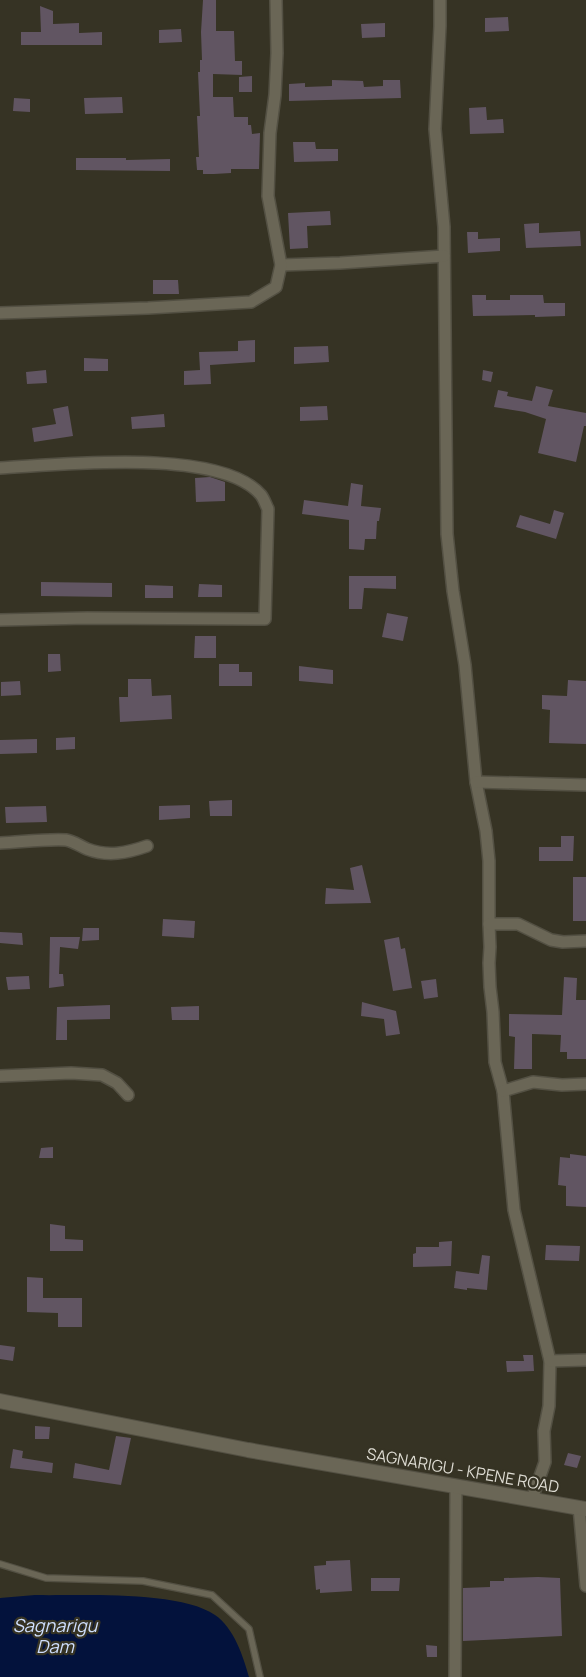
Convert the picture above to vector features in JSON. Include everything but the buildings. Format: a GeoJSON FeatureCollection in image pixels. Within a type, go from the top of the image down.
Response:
{"type":"FeatureCollection","features":[{"type":"Feature","properties":{"kind":"street"},"geometry":{"type":"LineString","coordinates":[[0,312],[148,308],[251,302],[276,286],[281,265],[268,196],[270,133],[275,96],[277,53],[276,0]]}},
{"type":"Feature","properties":{"kind":"street"},"geometry":{"type":"LineString","coordinates":[[440,0],[435,129],[444,227],[447,534],[453,591],[465,665],[476,782],[490,862],[490,987],[493,1012],[494,1062],[502,1091],[514,1210],[550,1361],[549,1406],[544,1431],[545,1462],[532,1498]]}},
{"type":"Feature","properties":{"kind":"street"},"geometry":{"type":"LineString","coordinates":[[281,265],[340,264],[444,256]]}},
{"type":"Feature","properties":{"kind":"street"},"geometry":{"type":"LineString","coordinates":[[0,468],[142,463],[191,466],[217,471],[251,486],[262,496],[268,509],[265,620],[87,618],[0,620]]}},
{"type":"Feature","properties":{"kind":"street"},"geometry":{"type":"LineString","coordinates":[[476,782],[586,786]]}},
{"type":"Feature","properties":{"kind":"street"},"geometry":{"type":"LineString","coordinates":[[0,843],[65,840],[90,850],[120,854],[147,846]]}},
{"type":"Feature","properties":{"kind":"street"},"geometry":{"type":"LineString","coordinates":[[489,924],[518,924],[540,935],[558,941],[586,941]]}},
{"type":"Feature","properties":{"kind":"street"},"geometry":{"type":"LineString","coordinates":[[0,1076],[71,1073],[102,1075],[117,1083],[128,1095]]}},
{"type":"Feature","properties":{"kind":"street"},"geometry":{"type":"LineString","coordinates":[[502,1091],[533,1082],[562,1085],[586,1084]]}},
{"type":"Feature","properties":{"kind":"street"},"geometry":{"type":"LineString","coordinates":[[550,1361],[586,1360]]}},
{"type":"Feature","properties":{"kind":"street","name":"SAGNARIGU - KPENE ROAD"},"geometry":{"type":"LineString","coordinates":[[0,1401],[183,1438],[582,1508]]}},
{"type":"Feature","properties":{"kind":"street"},"geometry":{"type":"LineString","coordinates":[[455,1677],[456,1487]]}},
{"type":"Feature","properties":{"kind":"street"},"geometry":{"type":"LineString","coordinates":[[582,1508],[586,1586]]}},
{"type":"Feature","properties":{"kind":"lane"},"geometry":{"type":"LineString","coordinates":[[0,1564],[46,1578],[143,1581],[212,1595],[249,1629],[260,1677]]}},
{"type":"Feature","properties":{"kind":"water","name":"Sagnarigu Dam"},"geometry":{"type":"Polygon","coordinates":[[[35,1595],[128,1596],[178,1601],[199,1607],[215,1615],[233,1635],[249,1677],[0,1677],[0,1598],[35,1595]]]}}]}
